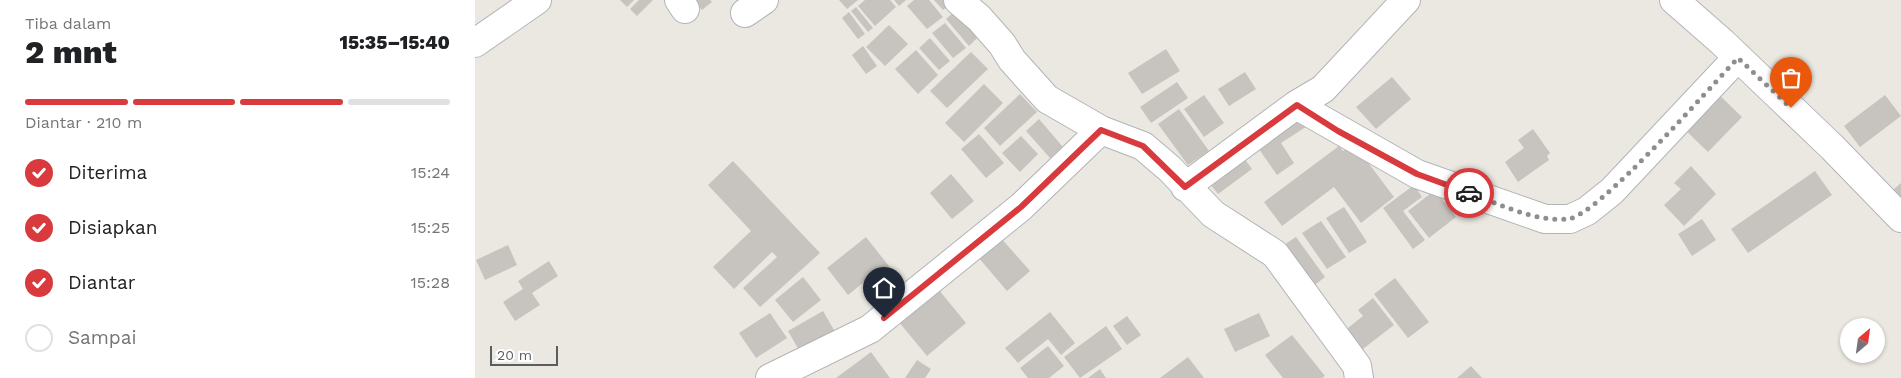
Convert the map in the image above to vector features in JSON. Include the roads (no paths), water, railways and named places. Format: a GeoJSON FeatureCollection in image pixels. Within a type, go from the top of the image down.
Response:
{"type":"FeatureCollection","features":[{"type":"Feature","properties":{"kind":"street"},"geometry":{"type":"LineString","coordinates":[[475,43],[537,0]]}},
{"type":"Feature","properties":{"kind":"street"},"geometry":{"type":"LineString","coordinates":[[958,0],[979,18],[1002,44],[1012,60],[1047,99],[1101,130],[1143,146],[1213,214],[1275,254],[1357,366],[1359,378]]}},
{"type":"Feature","properties":{"kind":"street"},"geometry":{"type":"LineString","coordinates":[[1185,187],[1297,105],[1323,89],[1406,0]]}},
{"type":"Feature","properties":{"kind":"street"},"geometry":{"type":"LineString","coordinates":[[1674,0],[1832,147],[1901,218]]}},
{"type":"Feature","properties":{"kind":"street"},"geometry":{"type":"LineString","coordinates":[[1297,105],[1338,131],[1417,174],[1545,219],[1570,219],[1587,211],[1611,191],[1738,58]]}},
{"type":"Feature","properties":{"kind":"street"},"geometry":{"type":"LineString","coordinates":[[770,378],[870,329],[1021,207],[1101,130]]}}]}
